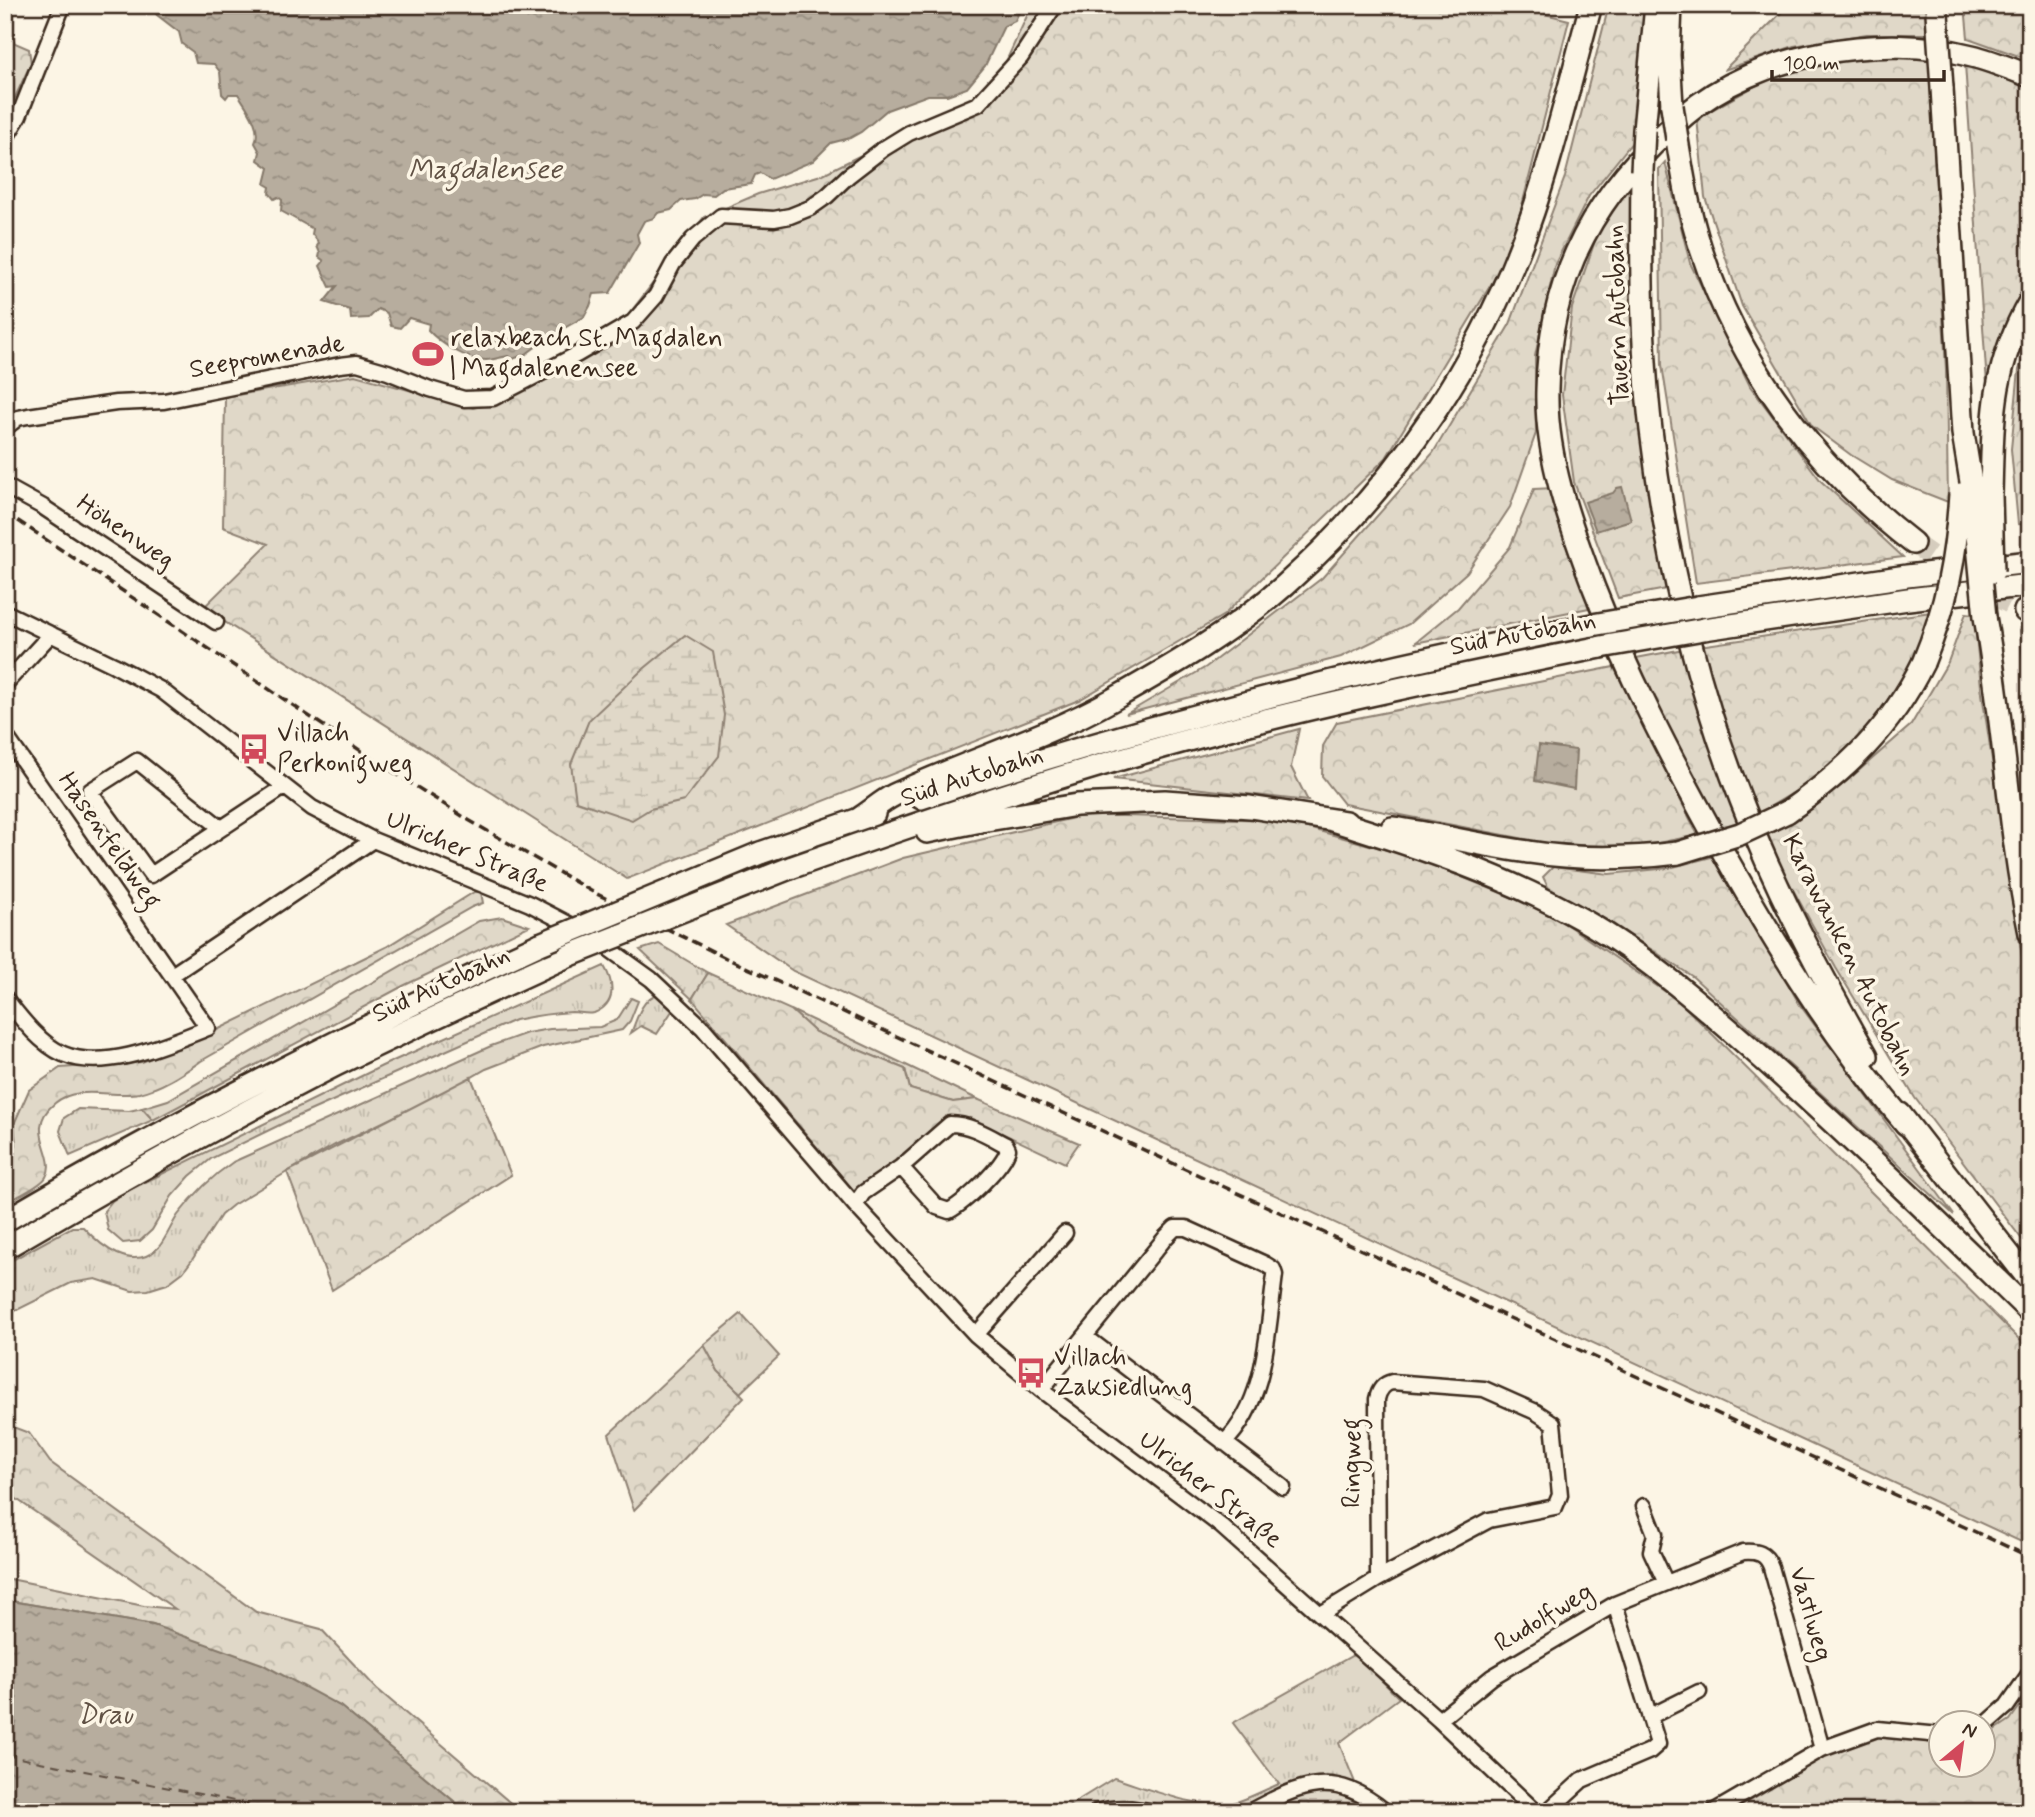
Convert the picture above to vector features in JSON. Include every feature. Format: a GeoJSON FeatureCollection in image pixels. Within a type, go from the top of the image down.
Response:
{"type":"FeatureCollection","features":[{"type":"Feature","properties":{"kind":"highway"},"geometry":{"type":"LineString","coordinates":[[860,818],[891,796],[1093,710],[1159,673],[1223,634],[1274,594],[1347,525],[1410,451],[1483,331],[1534,211],[1591,5]]}},
{"type":"Feature","properties":{"kind":"highway","name":"Tauern Autobahn"},"geometry":{"type":"LineString","coordinates":[[1656,5],[1642,171],[1642,272],[1651,429],[1666,529],[1696,618]]}},
{"type":"Feature","properties":{"kind":"highway"},"geometry":{"type":"LineString","coordinates":[[1671,5],[1672,106],[1684,186],[1701,250],[1723,306],[1744,350],[1771,392],[1818,455],[1858,497],[1913,543]]}},
{"type":"Feature","properties":{"kind":"highway"},"geometry":{"type":"LineString","coordinates":[[1937,9],[1963,433],[1974,494],[2013,834],[2030,933]]}},
{"type":"Feature","properties":{"kind":"highway"},"geometry":{"type":"LineString","coordinates":[[1906,1124],[1858,1066],[1754,908],[1637,688],[1586,566],[1558,481],[1546,393],[1550,345],[1560,294],[1572,260],[1612,188],[1654,141],[1693,108],[1717,93],[1774,67],[1811,56],[1881,45],[1971,56],[2030,76]]}},
{"type":"Feature","properties":{"kind":"highway"},"geometry":{"type":"LineString","coordinates":[[883,835],[930,832],[1077,805],[1166,801],[1250,807],[1426,833],[1530,852],[1596,859],[1640,858],[1678,853],[1740,834],[1787,812],[1820,789],[1865,748],[1901,702],[1923,663],[1940,620],[1974,494],[2006,349],[2030,301]]}},
{"type":"Feature","properties":{"kind":"highway"},"geometry":{"type":"LineString","coordinates":[[1974,494],[1981,578],[1994,669]]}},
{"type":"Feature","properties":{"kind":"highway","name":"Süd Autobahn"},"geometry":{"type":"LineString","coordinates":[[5,1248],[213,1129],[306,1081],[568,956],[790,868],[883,835],[1143,752],[1338,702],[1601,647],[1696,618],[1907,576],[2030,562]]}},
{"type":"Feature","properties":{"kind":"highway","name":"Süd Autobahn"},"geometry":{"type":"LineString","coordinates":[[5,1221],[72,1181],[239,1091],[386,1015],[540,944],[760,853],[1012,768],[1142,730],[1317,684],[1592,625],[1908,599],[2030,585]]}},
{"type":"Feature","properties":{"kind":"highway","name":"Karawanken Autobahn"},"geometry":{"type":"LineString","coordinates":[[1696,618],[1707,699],[1741,799],[1782,895],[1823,978],[1906,1124],[2030,1282]]}},
{"type":"Feature","properties":{"kind":"highway"},"geometry":{"type":"LineString","coordinates":[[1332,820],[1421,848],[1501,878],[1584,920],[1651,964],[1717,1018],[1864,1149],[2030,1312]]}},
{"type":"Feature","properties":{"kind":"street"},"geometry":{"type":"LineString","coordinates":[[5,139],[19,116],[63,5]]}},
{"type":"Feature","properties":{"kind":"street","name":"Seepromenade"},"geometry":{"type":"LineString","coordinates":[[5,428],[18,418],[28,416],[116,403],[164,401],[357,363],[464,399],[493,398],[578,355],[633,322],[656,296],[673,264],[693,239],[721,216],[774,219],[810,208],[827,197],[848,176],[883,149],[909,133],[978,104],[1021,57],[1055,5]]}},
{"type":"Feature","properties":{"kind":"street","name":"Höhenweg"},"geometry":{"type":"LineString","coordinates":[[5,486],[43,507],[216,622]]}},
{"type":"Feature","properties":{"kind":"street","name":"Ulricher Straße"},"geometry":{"type":"LineString","coordinates":[[5,612],[161,690],[312,808],[373,839],[530,904],[613,950],[651,979],[722,1049],[855,1205],[976,1335],[1041,1390],[1222,1526],[1439,1720],[1536,1812]]}},
{"type":"Feature","properties":{"kind":"street"},"geometry":{"type":"LineString","coordinates":[[5,684],[51,634]]}},
{"type":"Feature","properties":{"kind":"street","name":"Hasenfeldweg"},"geometry":{"type":"LineString","coordinates":[[5,735],[208,1028],[159,1048],[134,1054],[109,1059],[77,1058],[61,1053],[48,1044],[5,998]]}},
{"type":"Feature","properties":{"kind":"street"},"geometry":{"type":"LineString","coordinates":[[221,828],[137,761],[90,791],[151,875],[284,787]]}},
{"type":"Feature","properties":{"kind":"street"},"geometry":{"type":"LineString","coordinates":[[172,975],[373,839]]}},
{"type":"Feature","properties":{"kind":"street"},"geometry":{"type":"LineString","coordinates":[[855,1205],[863,1193],[901,1167],[950,1124],[959,1124],[988,1136],[1009,1149],[1006,1157],[988,1176],[949,1211],[937,1207],[901,1167]]}},
{"type":"Feature","properties":{"kind":"street"},"geometry":{"type":"LineString","coordinates":[[1041,1390],[1175,1228],[1186,1228],[1273,1269],[1275,1275],[1258,1386],[1246,1417],[1238,1430],[1224,1443]]}},
{"type":"Feature","properties":{"kind":"street"},"geometry":{"type":"LineString","coordinates":[[976,1335],[1065,1233]]}},
{"type":"Feature","properties":{"kind":"street"},"geometry":{"type":"LineString","coordinates":[[1086,1337],[1283,1486]]}},
{"type":"Feature","properties":{"kind":"street","name":"Ringweg"},"geometry":{"type":"LineString","coordinates":[[1321,1614],[1378,1579],[1489,1520],[1555,1507],[1560,1494],[1552,1423],[1536,1412],[1483,1389],[1392,1381],[1387,1383],[1377,1399],[1378,1579]]}},
{"type":"Feature","properties":{"kind":"street"},"geometry":{"type":"LineString","coordinates":[[1644,1506],[1655,1534],[1651,1551],[1666,1583]]}},
{"type":"Feature","properties":{"kind":"street","name":"Vastlweg"},"geometry":{"type":"LineString","coordinates":[[1615,1604],[1743,1552],[1755,1551],[1763,1554],[1769,1559],[1822,1749]]}},
{"type":"Feature","properties":{"kind":"street","name":"Rudolfweg"},"geometry":{"type":"LineString","coordinates":[[1439,1720],[1492,1677],[1615,1604],[1658,1744],[1650,1751],[1582,1780],[1547,1812]]}},
{"type":"Feature","properties":{"kind":"street"},"geometry":{"type":"LineString","coordinates":[[1996,1716],[2029,1678]]}},
{"type":"Feature","properties":{"kind":"street"},"geometry":{"type":"LineString","coordinates":[[1651,1716],[1699,1692]]}},
{"type":"Feature","properties":{"kind":"street"},"geometry":{"type":"LineString","coordinates":[[1713,1812],[1822,1749],[1877,1729],[1926,1734]]}},
{"type":"Feature","properties":{"kind":"street"},"geometry":{"type":"LineString","coordinates":[[1250,1812],[1292,1790],[1326,1785],[1350,1789],[1367,1797],[1386,1812]]}},
{"type":"Feature","properties":{"kind":"street"},"geometry":{"type":"LineString","coordinates":[[1097,1812],[1111,1808],[1129,1808],[1153,1812]]}},
{"type":"Feature","properties":{"kind":"green space"},"geometry":{"type":"Polygon","coordinates":[[[1032,5],[1548,5],[1545,14],[1569,20],[1510,253],[1386,458],[1224,615],[1079,700],[627,879],[203,608],[268,544],[223,527],[225,397],[355,375],[473,408],[506,400],[602,349],[704,217],[758,194],[821,175],[978,97],[1003,68],[1032,5]]]}},
{"type":"Feature","properties":{"kind":"green space"},"geometry":{"type":"Polygon","coordinates":[[[1609,5],[1652,5],[1633,141],[1589,196],[1555,264],[1535,356],[1536,433],[1510,507],[1467,572],[1409,624],[1341,657],[1126,714],[1206,667],[1322,578],[1433,453],[1510,324],[1565,177],[1609,5]]]}},
{"type":"Feature","properties":{"kind":"green space"},"geometry":{"type":"Polygon","coordinates":[[[1789,5],[1926,5],[1928,34],[1867,34],[1794,46],[1724,70],[1789,5]]]}},
{"type":"Feature","properties":{"kind":"green space"},"geometry":{"type":"Polygon","coordinates":[[[1965,5],[2030,5],[2030,60],[1968,38],[1965,5]]]}},
{"type":"Feature","properties":{"kind":"green space"},"geometry":{"type":"Polygon","coordinates":[[[5,31],[15,43],[29,49],[31,63],[5,119],[5,31]]]}},
{"type":"Feature","properties":{"kind":"green space"},"geometry":{"type":"Polygon","coordinates":[[[1860,57],[1929,58],[1946,370],[1948,502],[1892,480],[1851,455],[1812,426],[1742,306],[1705,197],[1697,118],[1773,76],[1860,57]]]}},
{"type":"Feature","properties":{"kind":"green space"},"geometry":{"type":"Polygon","coordinates":[[[1965,64],[2030,87],[2030,288],[2015,309],[1987,385],[1965,64]]]}},
{"type":"Feature","properties":{"kind":"green space"},"geometry":{"type":"Polygon","coordinates":[[[1665,162],[1690,263],[1750,386],[1821,481],[1903,557],[1696,583],[1662,365],[1659,169],[1665,162]]]}},
{"type":"Feature","properties":{"kind":"green space"},"geometry":{"type":"Polygon","coordinates":[[[1632,182],[1672,588],[1618,598],[1574,482],[1562,395],[1572,308],[1597,235],[1632,182]]]}},
{"type":"Feature","properties":{"kind":"green space"},"geometry":{"type":"Polygon","coordinates":[[[2030,338],[2030,525],[2018,524],[2011,449],[2019,370],[2030,338]]]}},
{"type":"Feature","properties":{"kind":"green space"},"geometry":{"type":"Polygon","coordinates":[[[1554,488],[1589,608],[1415,643],[1458,608],[1510,547],[1534,489],[1554,488]]]}},
{"type":"Feature","properties":{"kind":"green space"},"geometry":{"type":"Polygon","coordinates":[[[1931,612],[1911,666],[1867,730],[1818,778],[1756,815],[1726,735],[1699,646],[1931,612]]]}},
{"type":"Feature","properties":{"kind":"green space"},"geometry":{"type":"Polygon","coordinates":[[[1966,613],[1974,614],[1981,687],[2022,957],[2030,985],[2030,1250],[1915,1098],[1836,968],[1764,837],[1806,813],[1911,725],[1948,662],[1966,613]]]}},
{"type":"Feature","properties":{"kind":"green space"},"geometry":{"type":"Polygon","coordinates":[[[2020,631],[2030,635],[2030,722],[2020,631]]]}},
{"type":"Feature","properties":{"kind":"green space"},"geometry":{"type":"Polygon","coordinates":[[[685,635],[713,652],[724,715],[719,756],[684,801],[650,809],[632,820],[576,801],[571,764],[589,720],[640,672],[685,635]]]}},
{"type":"Feature","properties":{"kind":"green space"},"geometry":{"type":"Polygon","coordinates":[[[1684,649],[1740,823],[1720,830],[1631,659],[1684,649]]]}},
{"type":"Feature","properties":{"kind":"green space"},"geometry":{"type":"Polygon","coordinates":[[[1614,667],[1698,835],[1638,847],[1551,844],[1344,804],[1322,776],[1323,746],[1337,722],[1614,667]]]}},
{"type":"Feature","properties":{"kind":"green space"},"geometry":{"type":"Polygon","coordinates":[[[1299,729],[1291,767],[1308,801],[1113,779],[1299,729]]]}},
{"type":"Feature","properties":{"kind":"green space"},"geometry":{"type":"Polygon","coordinates":[[[1086,815],[1279,820],[1413,857],[1548,912],[1679,1001],[2030,1350],[2030,1546],[793,971],[726,925],[903,858],[1086,815]]]}},
{"type":"Feature","properties":{"kind":"green space"},"geometry":{"type":"Polygon","coordinates":[[[1715,856],[1800,1005],[1954,1215],[1693,977],[1607,920],[1549,889],[1543,877],[1553,867],[1609,874],[1669,868],[1715,856]]]}},
{"type":"Feature","properties":{"kind":"green space"},"geometry":{"type":"Polygon","coordinates":[[[474,892],[481,892],[483,903],[164,1084],[139,1093],[84,1093],[64,1097],[46,1113],[42,1123],[41,1132],[49,1169],[46,1177],[33,1188],[5,1203],[5,1155],[16,1145],[14,1124],[29,1090],[60,1068],[142,1062],[217,1030],[386,947],[474,892]]]}},
{"type":"Feature","properties":{"kind":"green space"},"geometry":{"type":"Polygon","coordinates":[[[502,917],[529,926],[403,986],[153,1120],[142,1108],[168,1100],[479,921],[502,917]]]}},
{"type":"Feature","properties":{"kind":"green space"},"geometry":{"type":"Polygon","coordinates":[[[659,944],[708,973],[692,999],[640,950],[659,944]]]}},
{"type":"Feature","properties":{"kind":"green space"},"geometry":{"type":"Polygon","coordinates":[[[604,966],[610,979],[610,999],[594,1013],[565,1012],[515,1020],[294,1118],[212,1158],[190,1176],[172,1196],[152,1230],[140,1241],[123,1243],[108,1230],[104,1211],[125,1192],[382,1066],[604,966]]]}},
{"type":"Feature","properties":{"kind":"green space"},"geometry":{"type":"Polygon","coordinates":[[[708,973],[791,1010],[815,1032],[905,1069],[910,1089],[953,1102],[977,1099],[1079,1143],[1065,1163],[970,1118],[907,1167],[895,1161],[854,1191],[692,999],[708,973]]]}},
{"type":"Feature","properties":{"kind":"green space"},"geometry":{"type":"Polygon","coordinates":[[[655,995],[664,998],[674,1008],[657,1034],[641,1026],[631,1033],[643,1006],[655,995]]]}},
{"type":"Feature","properties":{"kind":"green space"},"geometry":{"type":"Polygon","coordinates":[[[631,998],[638,1001],[630,1021],[622,1030],[543,1047],[486,1069],[446,1092],[335,1145],[233,1205],[221,1215],[183,1272],[167,1284],[148,1290],[132,1291],[96,1279],[71,1283],[5,1316],[5,1264],[72,1227],[83,1227],[108,1249],[118,1254],[138,1258],[148,1255],[158,1248],[178,1215],[197,1193],[233,1162],[491,1046],[527,1033],[550,1029],[600,1027],[617,1020],[631,998]]]}},
{"type":"Feature","properties":{"kind":"green space"},"geometry":{"type":"Polygon","coordinates":[[[791,1010],[977,1099],[953,1102],[910,1089],[905,1069],[815,1032],[791,1010]]]}},
{"type":"Feature","properties":{"kind":"green space"},"geometry":{"type":"Polygon","coordinates":[[[471,1077],[511,1175],[332,1290],[287,1172],[471,1077]]]}},
{"type":"Feature","properties":{"kind":"green space"},"geometry":{"type":"Polygon","coordinates":[[[142,1108],[153,1120],[70,1156],[60,1131],[64,1118],[78,1109],[129,1111],[142,1108]]]}},
{"type":"Feature","properties":{"kind":"green space"},"geometry":{"type":"Polygon","coordinates":[[[741,1314],[779,1356],[740,1393],[718,1371],[704,1345],[741,1314]]]}},
{"type":"Feature","properties":{"kind":"green space"},"geometry":{"type":"Polygon","coordinates":[[[704,1345],[718,1371],[744,1397],[634,1510],[609,1434],[704,1345]]]}},
{"type":"Feature","properties":{"kind":"green space"},"geometry":{"type":"Polygon","coordinates":[[[5,1424],[29,1433],[50,1462],[256,1612],[321,1629],[376,1688],[521,1812],[467,1812],[340,1706],[153,1625],[5,1600],[5,1578],[144,1606],[175,1609],[5,1491],[5,1424]]]}},
{"type":"Feature","properties":{"kind":"green space"},"geometry":{"type":"Polygon","coordinates":[[[1355,1654],[1399,1698],[1339,1743],[1358,1790],[1293,1801],[1274,1812],[1059,1812],[1114,1778],[1189,1801],[1219,1804],[1239,1801],[1279,1784],[1233,1723],[1355,1654]]]}},
{"type":"Feature","properties":{"kind":"green space"},"geometry":{"type":"Polygon","coordinates":[[[2028,1695],[2030,1812],[1732,1812],[1832,1752],[1877,1735],[1926,1737],[1926,1778],[1996,1778],[1996,1729],[2010,1720],[2028,1695]]]}},
{"type":"Feature","properties":{"kind":"green space"},"geometry":{"type":"Polygon","coordinates":[[[1317,1784],[1358,1790],[1382,1812],[1274,1812],[1317,1784]]]}},
{"type":"Feature","properties":{"kind":"water","name":"Magdalensee"},"geometry":{"type":"Polygon","coordinates":[[[150,5],[1022,5],[1015,21],[1004,26],[985,66],[967,88],[947,95],[928,95],[887,110],[861,132],[831,143],[813,161],[770,179],[760,173],[755,175],[751,184],[723,188],[714,195],[703,194],[695,199],[681,201],[671,210],[658,213],[654,218],[644,221],[637,234],[639,243],[610,293],[594,294],[584,317],[550,336],[526,354],[513,359],[508,356],[486,360],[470,357],[447,346],[428,330],[429,324],[409,318],[400,328],[391,326],[387,313],[378,309],[369,318],[351,319],[350,310],[324,302],[337,286],[330,287],[320,266],[324,261],[319,257],[319,243],[312,234],[313,229],[281,211],[282,200],[278,197],[274,199],[269,193],[270,187],[265,184],[269,168],[258,160],[260,152],[255,143],[257,131],[249,111],[238,94],[229,94],[226,98],[222,94],[220,72],[214,64],[196,63],[193,52],[182,44],[179,32],[157,15],[150,5]]]}},
{"type":"Feature","properties":{"kind":"water"},"geometry":{"type":"Polygon","coordinates":[[[1622,487],[1631,520],[1596,531],[1585,502],[1613,493],[1622,487]]]}},
{"type":"Feature","properties":{"kind":"water"},"geometry":{"type":"Polygon","coordinates":[[[1539,745],[1576,750],[1574,789],[1535,781],[1539,745]]]}},
{"type":"Feature","properties":{"kind":"water","name":"Drau"},"geometry":{"type":"Polygon","coordinates":[[[5,1600],[153,1625],[262,1664],[340,1706],[467,1812],[5,1812],[5,1600]]]}},
{"type":"Feature","properties":{"kind":"ferry route"},"geometry":{"type":"LineString","coordinates":[[5,1755],[254,1805],[263,1812]]}},
{"type":"Feature","properties":{"kind":"tunnel"},"geometry":{"type":"LineString","coordinates":[[1913,543],[1968,582],[2025,611]]}},
{"type":"Feature","properties":{"kind":"railway"},"geometry":{"type":"LineString","coordinates":[[5,512],[373,759],[467,819],[591,891],[726,958],[2030,1557]]}},
{"type":"Feature","properties":{"kind":"place","name":"relaxbeach St. Magdalen | Magdalenensee"},"geometry":{"type":"Point","coordinates":[428,354]}},
{"type":"Feature","properties":{"kind":"place","name":"Villach Perkonigweg"},"geometry":{"type":"Point","coordinates":[254,749]}},
{"type":"Feature","properties":{"kind":"place","name":"Villach Zaksiedlung"},"geometry":{"type":"Point","coordinates":[1031,1373]}}]}
